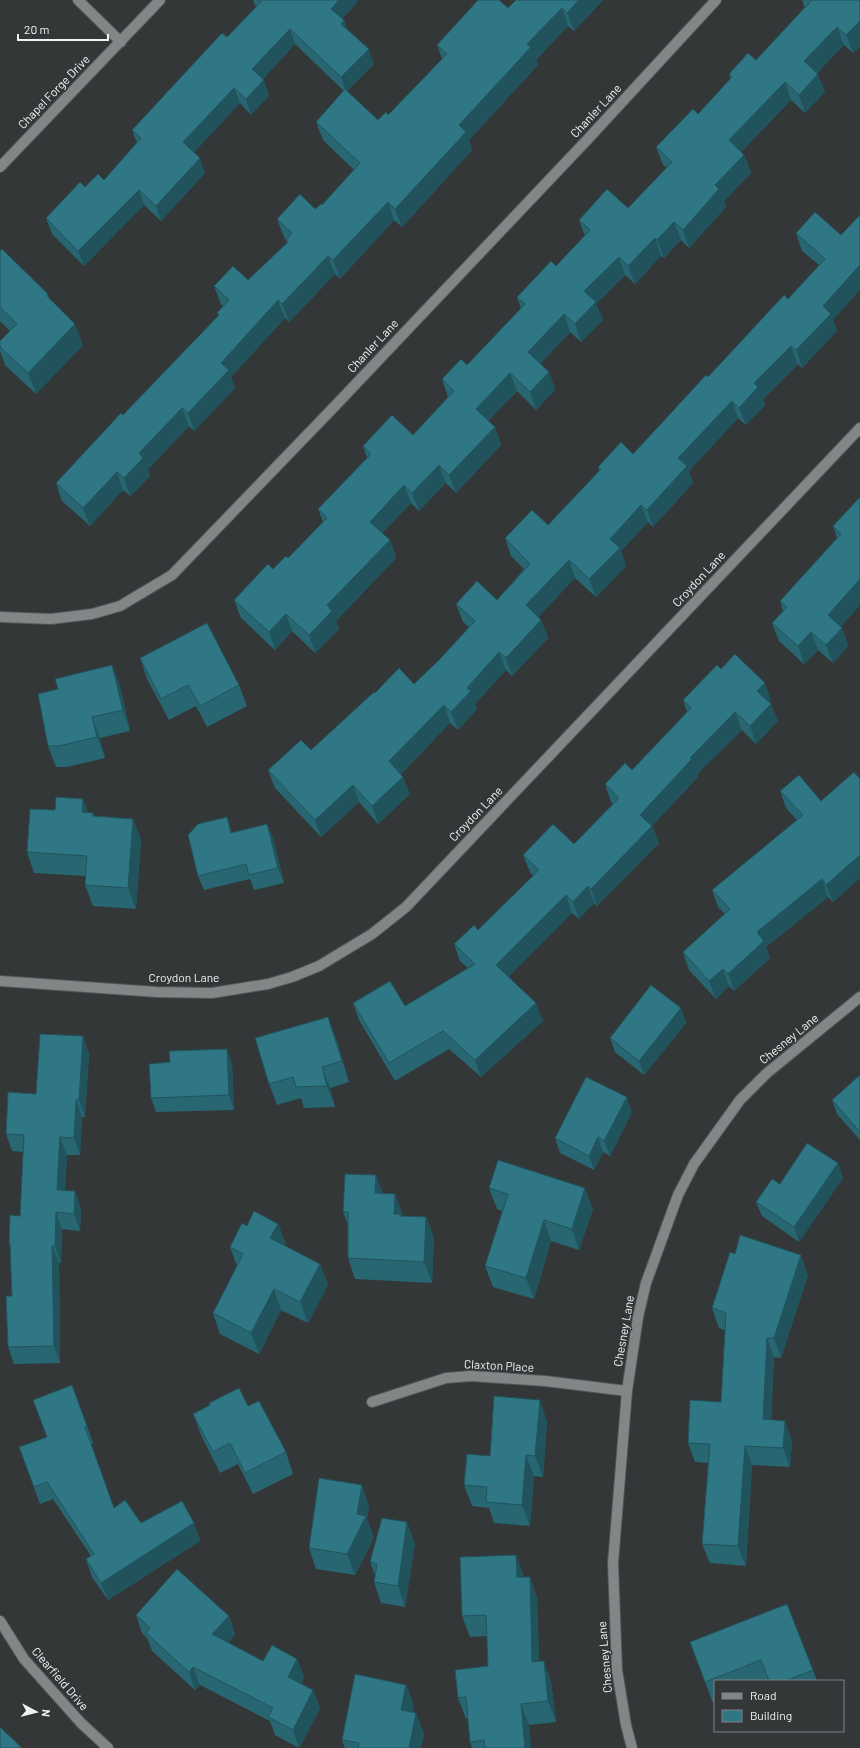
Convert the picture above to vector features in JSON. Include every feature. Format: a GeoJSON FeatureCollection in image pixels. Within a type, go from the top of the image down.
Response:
{"type":"FeatureCollection","features":[{"type":"Feature","properties":{"kind":"street"},"geometry":{"type":"LineString","coordinates":[[78,0],[121,42]]}},
{"type":"Feature","properties":{"kind":"street","name":"Chapel Forge Drive"},"geometry":{"type":"LineString","coordinates":[[0,167],[160,0]]}},
{"type":"Feature","properties":{"kind":"street","name":"Chanler Lane"},"geometry":{"type":"LineString","coordinates":[[0,617],[51,619],[92,614],[120,606],[172,575],[334,407],[587,140],[716,0]]}},
{"type":"Feature","properties":{"kind":"street","name":"Croydon Lane"},"geometry":{"type":"LineString","coordinates":[[0,981],[157,992],[212,993],[268,984],[292,977],[326,962],[372,934],[406,907],[860,428]]}},
{"type":"Feature","properties":{"kind":"street","name":"Chesney Lane"},"geometry":{"type":"LineString","coordinates":[[632,1748],[626,1725],[617,1670],[613,1563],[627,1391],[638,1318],[646,1283],[678,1195],[694,1164],[740,1100],[767,1073],[860,997]]}},
{"type":"Feature","properties":{"kind":"street","name":"Claxton Place"},"geometry":{"type":"LineString","coordinates":[[372,1402],[446,1378],[471,1376],[627,1391]]}},
{"type":"Feature","properties":{"kind":"street","name":"Clearfield Drive"},"geometry":{"type":"LineString","coordinates":[[0,1621],[24,1658],[81,1723],[108,1748]]}},
{"type":"Feature","properties":{"kind":"building"},"geometry":{"type":"Polygon","coordinates":[[[259,0],[339,0],[331,9],[344,20],[341,24],[369,49],[341,77],[290,29],[252,69],[264,80],[246,99],[234,88],[183,142],[200,158],[156,206],[139,190],[78,251],[46,218],[80,182],[85,187],[98,174],[104,180],[141,138],[132,130],[222,33],[227,37],[261,2],[259,0]]]}},
{"type":"Feature","properties":{"kind":"building"},"geometry":{"type":"Polygon","coordinates":[[[478,0],[499,0],[508,8],[516,0],[579,0],[567,13],[562,8],[527,44],[531,47],[459,125],[466,132],[395,209],[388,202],[333,260],[328,256],[282,304],[278,300],[221,363],[229,370],[188,413],[182,408],[139,453],[143,458],[124,478],[117,472],[83,508],[56,483],[121,413],[123,415],[219,315],[217,313],[229,300],[214,286],[233,266],[248,280],[288,242],[286,240],[292,233],[277,219],[300,194],[315,209],[321,204],[322,205],[360,163],[316,122],[345,89],[378,120],[386,112],[388,115],[447,54],[437,45],[478,0]]]}},
{"type":"Feature","properties":{"kind":"building"},"geometry":{"type":"Polygon","coordinates":[[[810,0],[860,0],[860,21],[846,35],[837,27],[804,61],[818,74],[799,95],[785,82],[729,140],[744,155],[715,185],[719,189],[683,230],[674,222],[657,240],[655,238],[628,266],[619,257],[584,291],[596,302],[575,324],[564,314],[528,352],[549,372],[530,392],[510,373],[476,409],[495,427],[449,475],[439,465],[412,493],[404,485],[370,522],[390,540],[327,605],[332,611],[309,635],[286,614],[269,632],[234,600],[268,564],[273,569],[286,556],[288,558],[327,518],[318,509],[371,454],[363,446],[392,415],[413,435],[454,391],[442,379],[461,359],[467,365],[525,304],[517,297],[551,261],[556,266],[590,230],[579,220],[607,189],[628,208],[672,162],[656,147],[693,109],[698,114],[732,77],[729,74],[748,53],[756,60],[811,1],[810,0]]]}},
{"type":"Feature","properties":{"kind":"building"},"geometry":{"type":"Polygon","coordinates":[[[815,212],[841,235],[860,215],[860,265],[823,306],[831,314],[796,350],[791,346],[754,383],[758,387],[739,408],[732,401],[678,458],[687,466],[647,510],[641,505],[610,539],[620,548],[589,579],[569,560],[526,605],[541,620],[506,658],[499,652],[467,688],[471,691],[451,712],[444,705],[389,761],[403,777],[372,806],[353,785],[315,820],[268,770],[301,740],[311,750],[374,692],[375,693],[399,668],[414,684],[439,660],[475,621],[456,604],[477,581],[497,600],[530,564],[505,538],[532,510],[548,525],[601,469],[598,467],[621,442],[633,454],[706,375],[708,377],[784,295],[788,299],[825,259],[796,233],[815,212]]]}},
{"type":"Feature","properties":{"kind":"building"},"geometry":{"type":"Polygon","coordinates":[[[2,249],[48,294],[47,296],[75,324],[28,373],[0,347],[0,341],[17,324],[0,307],[0,251],[2,249]]]}},
{"type":"Feature","properties":{"kind":"building"},"geometry":{"type":"Polygon","coordinates":[[[860,497],[860,579],[828,615],[842,628],[826,645],[811,632],[798,646],[772,623],[787,607],[780,601],[841,534],[833,526],[860,497]]]}},
{"type":"Feature","properties":{"kind":"building"},"geometry":{"type":"Polygon","coordinates":[[[207,623],[239,685],[200,706],[188,685],[161,699],[140,658],[207,623]]]}},
{"type":"Feature","properties":{"kind":"building"},"geometry":{"type":"Polygon","coordinates":[[[735,654],[765,683],[757,691],[771,704],[750,726],[735,712],[690,758],[692,759],[640,815],[652,826],[591,889],[588,886],[573,902],[566,895],[496,965],[536,1003],[475,1060],[443,1031],[389,1063],[353,1003],[390,981],[405,1006],[475,964],[454,944],[474,925],[478,930],[539,870],[523,855],[553,824],[574,844],[619,798],[605,784],[625,763],[632,770],[691,708],[683,700],[717,665],[721,669],[735,654]]]}},
{"type":"Feature","properties":{"kind":"building"},"geometry":{"type":"Polygon","coordinates":[[[112,665],[123,710],[92,717],[97,737],[59,746],[48,746],[38,694],[58,689],[55,679],[112,665]]]}},
{"type":"Feature","properties":{"kind":"building"},"geometry":{"type":"Polygon","coordinates":[[[854,772],[860,779],[860,855],[826,885],[822,879],[757,932],[764,941],[728,974],[723,969],[709,981],[683,952],[730,909],[712,890],[803,815],[780,791],[799,775],[821,801],[854,772]]]}},
{"type":"Feature","properties":{"kind":"building"},"geometry":{"type":"Polygon","coordinates":[[[56,797],[83,799],[82,812],[93,813],[93,816],[133,819],[128,888],[85,885],[87,856],[27,852],[30,809],[55,810],[56,797]]]}},
{"type":"Feature","properties":{"kind":"building"},"geometry":{"type":"Polygon","coordinates":[[[227,817],[231,833],[267,824],[278,868],[249,875],[246,864],[198,876],[188,835],[198,824],[227,817]]]}},
{"type":"Feature","properties":{"kind":"building"},"geometry":{"type":"Polygon","coordinates":[[[651,985],[681,1008],[639,1061],[610,1038],[651,985]]]}},
{"type":"Feature","properties":{"kind":"building"},"geometry":{"type":"Polygon","coordinates":[[[328,1017],[342,1061],[322,1067],[327,1086],[296,1087],[293,1077],[269,1084],[255,1038],[328,1017]]]}},
{"type":"Feature","properties":{"kind":"building"},"geometry":{"type":"Polygon","coordinates":[[[40,1034],[83,1036],[79,1100],[76,1100],[74,1138],[60,1137],[57,1190],[75,1191],[74,1214],[56,1212],[55,1246],[52,1246],[54,1346],[8,1347],[6,1296],[12,1296],[9,1243],[10,1215],[20,1216],[24,1135],[6,1134],[8,1092],[36,1094],[40,1034]]]}},
{"type":"Feature","properties":{"kind":"building"},"geometry":{"type":"Polygon","coordinates":[[[227,1049],[229,1095],[151,1098],[149,1064],[170,1062],[169,1051],[227,1049]]]}},
{"type":"Feature","properties":{"kind":"building"},"geometry":{"type":"Polygon","coordinates":[[[860,1075],[860,1132],[832,1100],[860,1075]]]}},
{"type":"Feature","properties":{"kind":"building"},"geometry":{"type":"Polygon","coordinates":[[[586,1077],[627,1097],[604,1141],[598,1137],[589,1156],[555,1138],[586,1077]]]}},
{"type":"Feature","properties":{"kind":"building"},"geometry":{"type":"Polygon","coordinates":[[[807,1143],[838,1163],[794,1227],[756,1202],[772,1179],[780,1184],[807,1143]]]}},
{"type":"Feature","properties":{"kind":"building"},"geometry":{"type":"Polygon","coordinates":[[[498,1160],[585,1188],[572,1229],[544,1220],[526,1278],[485,1266],[508,1194],[489,1188],[498,1160]]]}},
{"type":"Feature","properties":{"kind":"building"},"geometry":{"type":"Polygon","coordinates":[[[345,1174],[376,1175],[375,1193],[395,1194],[394,1214],[400,1214],[400,1216],[426,1217],[424,1262],[348,1258],[348,1212],[343,1212],[345,1174]]]}},
{"type":"Feature","properties":{"kind":"building"},"geometry":{"type":"Polygon","coordinates":[[[254,1211],[278,1224],[270,1238],[320,1264],[300,1302],[274,1289],[251,1333],[213,1313],[243,1254],[230,1247],[242,1223],[247,1226],[254,1211]]]}},
{"type":"Feature","properties":{"kind":"building"},"geometry":{"type":"Polygon","coordinates":[[[740,1235],[801,1255],[774,1338],[767,1338],[763,1419],[785,1421],[783,1448],[745,1446],[738,1546],[702,1544],[710,1444],[688,1443],[690,1400],[721,1402],[726,1313],[712,1308],[730,1252],[735,1254],[740,1235]]]}},
{"type":"Feature","properties":{"kind":"building"},"geometry":{"type":"Polygon","coordinates":[[[72,1385],[87,1426],[85,1427],[114,1508],[125,1500],[141,1523],[182,1501],[194,1523],[101,1583],[86,1559],[94,1554],[47,1482],[34,1487],[19,1447],[47,1437],[33,1400],[72,1385]]]}},
{"type":"Feature","properties":{"kind":"building"},"geometry":{"type":"Polygon","coordinates":[[[239,1388],[248,1406],[259,1401],[286,1452],[245,1473],[230,1443],[213,1452],[193,1414],[210,1405],[209,1403],[239,1388]]]}},
{"type":"Feature","properties":{"kind":"building"},"geometry":{"type":"Polygon","coordinates":[[[494,1396],[540,1400],[535,1456],[526,1455],[522,1505],[486,1502],[487,1487],[464,1485],[467,1454],[490,1456],[494,1396]]]}},
{"type":"Feature","properties":{"kind":"building"},"geometry":{"type":"Polygon","coordinates":[[[319,1478],[362,1485],[357,1514],[366,1516],[347,1554],[309,1548],[319,1478]]]}},
{"type":"Feature","properties":{"kind":"building"},"geometry":{"type":"Polygon","coordinates":[[[382,1518],[407,1522],[398,1586],[374,1582],[377,1564],[370,1562],[382,1518]]]}},
{"type":"Feature","properties":{"kind":"building"},"geometry":{"type":"Polygon","coordinates":[[[516,1555],[517,1577],[530,1577],[532,1662],[544,1661],[548,1701],[521,1704],[525,1748],[485,1748],[484,1740],[470,1742],[466,1697],[458,1698],[455,1670],[488,1666],[486,1615],[462,1616],[460,1557],[516,1555]]]}},
{"type":"Feature","properties":{"kind":"building"},"geometry":{"type":"Polygon","coordinates":[[[177,1569],[229,1616],[212,1634],[263,1661],[272,1645],[297,1659],[288,1677],[313,1690],[293,1730],[268,1717],[273,1708],[193,1667],[189,1672],[146,1633],[150,1628],[136,1615],[177,1569]]]}},
{"type":"Feature","properties":{"kind":"building"},"geometry":{"type":"Polygon","coordinates":[[[787,1604],[813,1670],[788,1680],[769,1680],[761,1660],[705,1682],[690,1642],[787,1604]]]}},
{"type":"Feature","properties":{"kind":"building"},"geometry":{"type":"Polygon","coordinates":[[[355,1674],[406,1685],[401,1710],[416,1713],[409,1748],[358,1748],[359,1743],[342,1740],[355,1674]]]}},
{"type":"Feature","properties":{"kind":"building"},"geometry":{"type":"Polygon","coordinates":[[[0,1727],[22,1748],[0,1748],[0,1727]]]}}]}
